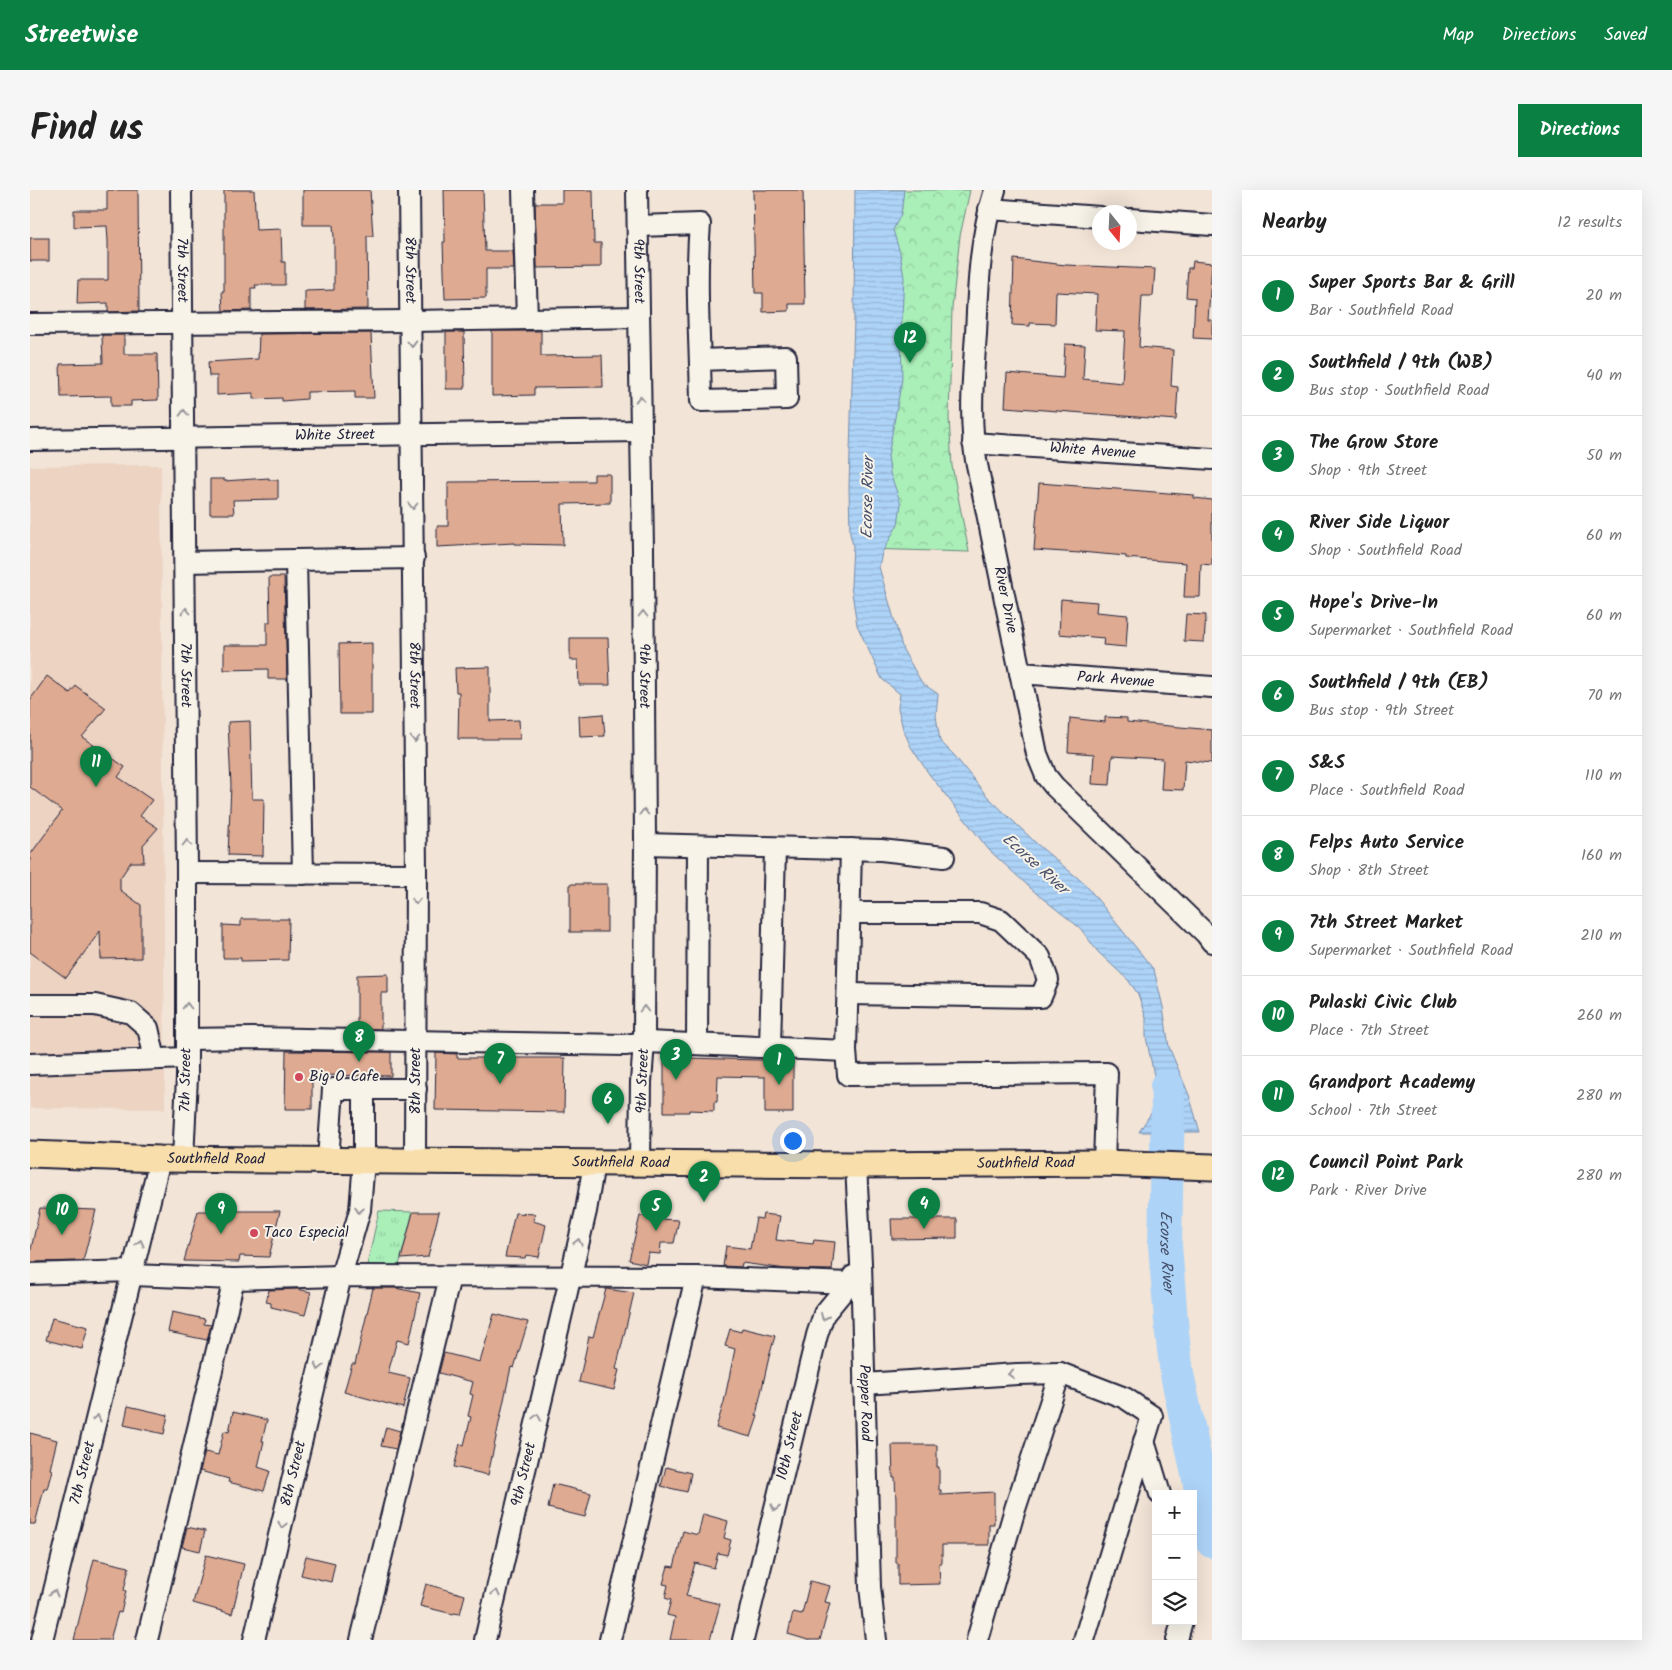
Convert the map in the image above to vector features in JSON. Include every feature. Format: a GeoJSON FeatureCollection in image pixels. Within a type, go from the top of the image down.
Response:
{"type":"FeatureCollection","features":[{"type":"Feature","properties":{"kind":"main road","name":"Southfield Road"},"geometry":{"type":"LineString","coordinates":[[30,1154],[172,1159],[364,1161],[856,1165],[1104,1163],[1208,1166]]}},
{"type":"Feature","properties":{"kind":"street","name":"7th Street"},"geometry":{"type":"LineString","coordinates":[[42,1640],[133,1273],[172,1159],[187,1049],[188,873],[181,190]]}},
{"type":"Feature","properties":{"kind":"street","name":"8th Street"},"geometry":{"type":"LineString","coordinates":[[410,190],[416,874],[415,1161]]}},
{"type":"Feature","properties":{"kind":"street"},"geometry":{"type":"LineString","coordinates":[[523,190],[527,319]]}},
{"type":"Feature","properties":{"kind":"street","name":"9th Street"},"geometry":{"type":"LineString","coordinates":[[638,190],[645,844],[644,1042],[641,1082],[640,1163]]}},
{"type":"Feature","properties":{"kind":"street"},"geometry":{"type":"LineString","coordinates":[[992,199],[1092,216]]}},
{"type":"Feature","properties":{"kind":"street","name":"River Drive"},"geometry":{"type":"LineString","coordinates":[[992,199],[984,234],[977,310],[971,408],[973,443],[1037,754],[1046,776],[1054,786],[1212,942]]}},
{"type":"Feature","properties":{"kind":"street"},"geometry":{"type":"LineString","coordinates":[[1137,220],[1212,225]]}},
{"type":"Feature","properties":{"kind":"street"},"geometry":{"type":"LineString","coordinates":[[638,226],[700,224],[697,258],[701,401],[788,398],[786,357],[700,360]]}},
{"type":"Feature","properties":{"kind":"street"},"geometry":{"type":"LineString","coordinates":[[30,324],[639,317]]}},
{"type":"Feature","properties":{"kind":"street","name":"White Street"},"geometry":{"type":"LineString","coordinates":[[30,440],[641,431]]}},
{"type":"Feature","properties":{"kind":"street","name":"White Avenue"},"geometry":{"type":"LineString","coordinates":[[973,443],[1212,459]]}},
{"type":"Feature","properties":{"kind":"street"},"geometry":{"type":"LineString","coordinates":[[185,562],[414,558]]}},
{"type":"Feature","properties":{"kind":"street"},"geometry":{"type":"LineString","coordinates":[[296,560],[303,874]]}},
{"type":"Feature","properties":{"kind":"street","name":"Park Avenue"},"geometry":{"type":"LineString","coordinates":[[1020,673],[1212,686]]}},
{"type":"Feature","properties":{"kind":"street"},"geometry":{"type":"LineString","coordinates":[[645,844],[880,850],[944,857]]}},
{"type":"Feature","properties":{"kind":"street"},"geometry":{"type":"LineString","coordinates":[[697,1044],[698,846]]}},
{"type":"Feature","properties":{"kind":"street"},"geometry":{"type":"LineString","coordinates":[[770,1048],[775,848]]}},
{"type":"Feature","properties":{"kind":"street"},"geometry":{"type":"LineString","coordinates":[[852,849],[846,1051],[848,1074],[1107,1073],[1104,1163]]}},
{"type":"Feature","properties":{"kind":"street"},"geometry":{"type":"LineString","coordinates":[[188,873],[416,874]]}},
{"type":"Feature","properties":{"kind":"street"},"geometry":{"type":"LineString","coordinates":[[848,994],[1041,997],[1048,980],[1040,958],[1000,920],[980,913],[850,913]]}},
{"type":"Feature","properties":{"kind":"street"},"geometry":{"type":"LineString","coordinates":[[30,1005],[95,1005],[131,1013],[148,1028],[155,1060]]}},
{"type":"Feature","properties":{"kind":"street"},"geometry":{"type":"LineString","coordinates":[[30,1064],[155,1060],[187,1049],[252,1038],[624,1046],[644,1042],[846,1051]]}},
{"type":"Feature","properties":{"kind":"street"},"geometry":{"type":"LineString","coordinates":[[328,1160],[333,1089],[416,1089]]}},
{"type":"Feature","properties":{"kind":"street","name":"8th Street"},"geometry":{"type":"LineString","coordinates":[[254,1640],[341,1276],[360,1210],[364,1161],[364,1089]]}},
{"type":"Feature","properties":{"kind":"street","name":"9th Street"},"geometry":{"type":"LineString","coordinates":[[485,1640],[586,1211],[594,1163]]}},
{"type":"Feature","properties":{"kind":"street","name":"Pepper Road"},"geometry":{"type":"LineString","coordinates":[[856,1165],[861,1264],[870,1587],[876,1640]]}},
{"type":"Feature","properties":{"kind":"street","name":"10th Street"},"geometry":{"type":"LineString","coordinates":[[742,1640],[817,1334],[824,1314],[849,1283],[861,1264]]}},
{"type":"Feature","properties":{"kind":"street"},"geometry":{"type":"LineString","coordinates":[[30,1274],[133,1273],[234,1279],[341,1276],[696,1277],[849,1283]]}},
{"type":"Feature","properties":{"kind":"street"},"geometry":{"type":"LineString","coordinates":[[361,1640],[450,1277]]}},
{"type":"Feature","properties":{"kind":"street"},"geometry":{"type":"LineString","coordinates":[[610,1640],[696,1277]]}},
{"type":"Feature","properties":{"kind":"street"},"geometry":{"type":"LineString","coordinates":[[147,1640],[234,1279]]}},
{"type":"Feature","properties":{"kind":"street"},"geometry":{"type":"LineString","coordinates":[[977,1640],[1015,1509],[1060,1373]]}},
{"type":"Feature","properties":{"kind":"street"},"geometry":{"type":"LineString","coordinates":[[864,1384],[1060,1373],[1125,1398],[1152,1416],[1084,1640]]}},
{"type":"Feature","properties":{"kind":"street"},"geometry":{"type":"LineString","coordinates":[[1144,1441],[1159,1490]]}},
{"type":"Feature","properties":{"kind":"street"},"geometry":{"type":"LineString","coordinates":[[1177,1640],[1181,1625]]}},
{"type":"Feature","properties":{"kind":"shaded area"},"geometry":{"type":"Polygon","coordinates":[[[161,465],[165,1109],[30,1108],[30,466],[161,465]]]}},
{"type":"Feature","properties":{"kind":"green space"},"geometry":{"type":"Polygon","coordinates":[[[876,190],[970,190],[960,236],[952,308],[949,418],[952,466],[969,552],[866,549],[876,190]]]}},
{"type":"Feature","properties":{"kind":"green space"},"geometry":{"type":"Polygon","coordinates":[[[379,1211],[413,1212],[398,1269],[367,1265],[379,1211]]]}},
{"type":"Feature","properties":{"kind":"water"},"geometry":{"type":"Polygon","coordinates":[[[855,190],[904,190],[901,214],[893,230],[900,253],[904,278],[901,334],[902,379],[888,456],[890,473],[901,504],[898,524],[882,553],[879,567],[903,650],[922,683],[938,694],[936,716],[940,741],[954,755],[986,795],[1038,845],[1085,884],[1154,970],[1163,1007],[1169,1047],[1189,1095],[1200,1132],[1139,1132],[1153,1110],[1155,1080],[1146,1037],[1146,1018],[1138,994],[1128,980],[1098,952],[1080,928],[1037,894],[989,850],[929,774],[911,747],[903,729],[898,708],[900,694],[882,679],[857,625],[851,586],[853,545],[850,534],[849,487],[854,318],[855,190]]]}},
{"type":"Feature","properties":{"kind":"building"},"geometry":{"type":"Polygon","coordinates":[[[107,190],[138,190],[139,311],[108,312],[108,303],[77,304],[78,280],[108,280],[108,241],[107,226],[74,227],[74,210],[107,210],[107,190]]]}},
{"type":"Feature","properties":{"kind":"building"},"geometry":{"type":"Polygon","coordinates":[[[224,190],[254,190],[256,230],[281,229],[282,262],[285,262],[285,285],[255,285],[256,288],[251,288],[251,310],[223,311],[224,190]]]}},
{"type":"Feature","properties":{"kind":"building"},"geometry":{"type":"Polygon","coordinates":[[[303,190],[370,190],[373,236],[367,236],[368,309],[305,310],[305,291],[334,290],[334,237],[333,225],[303,225],[303,190]]]}},
{"type":"Feature","properties":{"kind":"building"},"geometry":{"type":"Polygon","coordinates":[[[444,190],[483,190],[485,251],[513,251],[514,269],[486,269],[486,298],[445,299],[444,190]]]}},
{"type":"Feature","properties":{"kind":"building"},"geometry":{"type":"Polygon","coordinates":[[[562,190],[593,190],[594,243],[601,243],[601,267],[537,268],[535,203],[562,203],[562,190]]]}},
{"type":"Feature","properties":{"kind":"building"},"geometry":{"type":"Polygon","coordinates":[[[753,190],[803,190],[805,304],[789,304],[789,311],[763,312],[763,293],[755,293],[753,190]]]}},
{"type":"Feature","properties":{"kind":"building"},"geometry":{"type":"Polygon","coordinates":[[[30,238],[49,238],[49,261],[30,261],[30,238]]]}},
{"type":"Feature","properties":{"kind":"building"},"geometry":{"type":"Polygon","coordinates":[[[1014,259],[1066,265],[1155,269],[1153,296],[1142,296],[1139,347],[1173,350],[1171,386],[1178,387],[1176,420],[1005,407],[1007,373],[1063,378],[1065,344],[1085,345],[1083,379],[1122,383],[1125,331],[1095,330],[1097,294],[1056,292],[1055,324],[1030,323],[1030,326],[1012,325],[1014,259]]]}},
{"type":"Feature","properties":{"kind":"building"},"geometry":{"type":"Polygon","coordinates":[[[1193,261],[1212,263],[1208,320],[1212,320],[1212,339],[1193,338],[1195,298],[1186,297],[1188,268],[1192,268],[1193,261]]]}},
{"type":"Feature","properties":{"kind":"building"},"geometry":{"type":"Polygon","coordinates":[[[492,331],[541,331],[541,356],[602,355],[603,387],[534,388],[534,395],[492,396],[492,331]]]}},
{"type":"Feature","properties":{"kind":"building"},"geometry":{"type":"Polygon","coordinates":[[[446,332],[464,332],[465,389],[446,389],[446,332]]]}},
{"type":"Feature","properties":{"kind":"building"},"geometry":{"type":"Polygon","coordinates":[[[371,333],[374,398],[355,398],[355,391],[307,392],[307,399],[282,401],[282,398],[253,399],[253,393],[217,395],[217,376],[209,376],[208,362],[258,359],[259,334],[371,333]]]}},
{"type":"Feature","properties":{"kind":"building"},"geometry":{"type":"Polygon","coordinates":[[[102,335],[124,335],[124,354],[157,354],[158,400],[131,401],[131,406],[111,406],[111,396],[61,397],[60,364],[103,363],[102,335]]]}},
{"type":"Feature","properties":{"kind":"building"},"geometry":{"type":"Polygon","coordinates":[[[594,474],[610,474],[610,503],[562,504],[563,545],[514,543],[437,547],[437,526],[448,526],[448,482],[594,481],[594,474]]]}},
{"type":"Feature","properties":{"kind":"building"},"geometry":{"type":"Polygon","coordinates":[[[269,478],[269,480],[278,480],[278,499],[233,500],[234,514],[210,514],[210,479],[224,479],[224,481],[269,478]]]}},
{"type":"Feature","properties":{"kind":"building"},"geometry":{"type":"Polygon","coordinates":[[[1039,483],[1194,495],[1194,498],[1212,500],[1212,565],[1201,564],[1200,597],[1184,597],[1186,563],[1080,552],[1034,550],[1039,483]]]}},
{"type":"Feature","properties":{"kind":"building"},"geometry":{"type":"Polygon","coordinates":[[[269,577],[284,577],[287,679],[268,679],[268,669],[224,670],[224,645],[267,645],[267,622],[270,622],[269,577]]]}},
{"type":"Feature","properties":{"kind":"building"},"geometry":{"type":"Polygon","coordinates":[[[1061,599],[1097,602],[1096,612],[1128,615],[1126,647],[1103,645],[1104,638],[1059,634],[1061,599]]]}},
{"type":"Feature","properties":{"kind":"building"},"geometry":{"type":"Polygon","coordinates":[[[1186,614],[1206,615],[1204,642],[1184,641],[1186,614]]]}},
{"type":"Feature","properties":{"kind":"building"},"geometry":{"type":"Polygon","coordinates":[[[570,638],[608,638],[610,685],[579,685],[578,660],[570,660],[570,638]]]}},
{"type":"Feature","properties":{"kind":"building"},"geometry":{"type":"Polygon","coordinates":[[[372,643],[372,714],[340,714],[339,644],[372,643]]]}},
{"type":"Feature","properties":{"kind":"building"},"geometry":{"type":"Polygon","coordinates":[[[490,667],[490,721],[519,720],[520,739],[458,739],[459,692],[456,692],[455,668],[490,667]]]}},
{"type":"Feature","properties":{"kind":"building"},"geometry":{"type":"Polygon","coordinates":[[[47,676],[70,693],[76,686],[106,708],[82,737],[125,767],[118,777],[152,800],[140,816],[158,828],[143,845],[144,862],[131,862],[120,878],[120,890],[141,905],[141,958],[101,959],[100,931],[66,978],[30,952],[30,855],[62,811],[30,787],[30,700],[47,676]]]}},
{"type":"Feature","properties":{"kind":"building"},"geometry":{"type":"Polygon","coordinates":[[[603,714],[605,736],[580,737],[579,716],[603,714]]]}},
{"type":"Feature","properties":{"kind":"building"},"geometry":{"type":"Polygon","coordinates":[[[1105,717],[1127,718],[1127,722],[1212,730],[1212,763],[1185,760],[1183,790],[1161,789],[1163,759],[1112,756],[1110,785],[1092,784],[1094,754],[1068,752],[1070,718],[1105,722],[1105,717]]]}},
{"type":"Feature","properties":{"kind":"building"},"geometry":{"type":"Polygon","coordinates":[[[250,721],[252,799],[264,799],[263,856],[228,855],[231,785],[228,722],[250,721]]]}},
{"type":"Feature","properties":{"kind":"building"},"geometry":{"type":"Polygon","coordinates":[[[570,884],[607,884],[607,932],[570,932],[570,884]]]}},
{"type":"Feature","properties":{"kind":"building"},"geometry":{"type":"Polygon","coordinates":[[[241,919],[289,919],[288,960],[241,961],[241,958],[223,958],[223,925],[241,926],[241,919]]]}},
{"type":"Feature","properties":{"kind":"building"},"geometry":{"type":"Polygon","coordinates":[[[388,974],[388,993],[381,993],[381,1029],[357,1028],[357,975],[388,974]]]}},
{"type":"Feature","properties":{"kind":"building"},"geometry":{"type":"Polygon","coordinates":[[[286,1051],[391,1052],[391,1076],[312,1075],[312,1109],[285,1109],[286,1051]]]}},
{"type":"Feature","properties":{"kind":"building"},"geometry":{"type":"Polygon","coordinates":[[[436,1053],[457,1054],[457,1058],[565,1058],[564,1112],[435,1110],[436,1053]]]}},
{"type":"Feature","properties":{"kind":"building"},"geometry":{"type":"Polygon","coordinates":[[[664,1055],[688,1056],[688,1058],[793,1061],[793,1113],[765,1113],[765,1077],[718,1076],[717,1102],[714,1102],[714,1111],[664,1112],[664,1055]]]}},
{"type":"Feature","properties":{"kind":"building"},"geometry":{"type":"Polygon","coordinates":[[[40,1208],[96,1210],[83,1261],[30,1262],[40,1208]]]}},
{"type":"Feature","properties":{"kind":"building"},"geometry":{"type":"Polygon","coordinates":[[[198,1211],[280,1211],[269,1257],[240,1256],[239,1262],[184,1261],[198,1211]]]}},
{"type":"Feature","properties":{"kind":"building"},"geometry":{"type":"Polygon","coordinates":[[[413,1212],[439,1212],[428,1257],[401,1259],[413,1212]]]}},
{"type":"Feature","properties":{"kind":"building"},"geometry":{"type":"Polygon","coordinates":[[[515,1213],[535,1214],[533,1221],[546,1225],[539,1257],[526,1255],[525,1258],[505,1257],[515,1213]]]}},
{"type":"Feature","properties":{"kind":"building"},"geometry":{"type":"Polygon","coordinates":[[[763,1214],[780,1216],[776,1240],[813,1244],[814,1240],[835,1242],[832,1270],[786,1269],[742,1263],[741,1267],[723,1266],[726,1246],[750,1249],[756,1218],[762,1219],[763,1214]]]}},
{"type":"Feature","properties":{"kind":"building"},"geometry":{"type":"Polygon","coordinates":[[[640,1216],[656,1216],[656,1219],[679,1220],[674,1243],[661,1243],[660,1254],[648,1253],[646,1264],[629,1260],[640,1216]]]}},
{"type":"Feature","properties":{"kind":"building"},"geometry":{"type":"Polygon","coordinates":[[[891,1219],[957,1219],[957,1238],[892,1239],[891,1219]]]}},
{"type":"Feature","properties":{"kind":"building"},"geometry":{"type":"Polygon","coordinates":[[[373,1288],[395,1288],[420,1293],[409,1343],[397,1340],[388,1373],[410,1378],[403,1408],[344,1392],[352,1364],[355,1364],[373,1288]]]}},
{"type":"Feature","properties":{"kind":"building"},"geometry":{"type":"Polygon","coordinates":[[[297,1289],[311,1292],[305,1315],[271,1307],[271,1303],[266,1302],[269,1290],[297,1289]]]}},
{"type":"Feature","properties":{"kind":"building"},"geometry":{"type":"Polygon","coordinates":[[[606,1289],[634,1293],[616,1369],[619,1370],[614,1390],[579,1382],[589,1336],[593,1337],[606,1289]]]}},
{"type":"Feature","properties":{"kind":"building"},"geometry":{"type":"Polygon","coordinates":[[[172,1312],[205,1319],[204,1324],[211,1325],[207,1340],[168,1332],[172,1312]]]}},
{"type":"Feature","properties":{"kind":"building"},"geometry":{"type":"Polygon","coordinates":[[[494,1314],[528,1322],[514,1368],[511,1367],[488,1475],[454,1467],[460,1444],[464,1445],[471,1417],[468,1416],[473,1395],[470,1394],[473,1382],[439,1373],[444,1353],[480,1362],[494,1314]]]}},
{"type":"Feature","properties":{"kind":"building"},"geometry":{"type":"Polygon","coordinates":[[[52,1318],[88,1327],[82,1349],[46,1340],[52,1318]]]}},
{"type":"Feature","properties":{"kind":"building"},"geometry":{"type":"Polygon","coordinates":[[[742,1328],[775,1336],[756,1415],[758,1416],[751,1437],[716,1428],[724,1402],[735,1349],[725,1346],[730,1329],[741,1332],[742,1328]]]}},
{"type":"Feature","properties":{"kind":"building"},"geometry":{"type":"Polygon","coordinates":[[[128,1406],[168,1415],[164,1434],[124,1425],[128,1406]]]}},
{"type":"Feature","properties":{"kind":"building"},"geometry":{"type":"Polygon","coordinates":[[[233,1412],[267,1420],[258,1467],[270,1471],[264,1491],[228,1482],[229,1479],[200,1471],[205,1452],[218,1455],[224,1431],[229,1432],[233,1412]]]}},
{"type":"Feature","properties":{"kind":"building"},"geometry":{"type":"Polygon","coordinates":[[[386,1427],[400,1431],[396,1449],[381,1446],[386,1427]]]}},
{"type":"Feature","properties":{"kind":"building"},"geometry":{"type":"Polygon","coordinates":[[[30,1433],[57,1440],[50,1469],[52,1470],[47,1489],[44,1489],[35,1524],[30,1524],[30,1433]]]}},
{"type":"Feature","properties":{"kind":"building"},"geometry":{"type":"Polygon","coordinates":[[[892,1445],[937,1445],[937,1467],[939,1467],[939,1490],[941,1490],[941,1495],[994,1492],[994,1524],[989,1524],[989,1545],[942,1545],[942,1563],[939,1563],[940,1584],[898,1585],[896,1501],[892,1445]]]}},
{"type":"Feature","properties":{"kind":"building"},"geometry":{"type":"Polygon","coordinates":[[[666,1467],[691,1473],[687,1492],[661,1486],[666,1467]]]}},
{"type":"Feature","properties":{"kind":"building"},"geometry":{"type":"Polygon","coordinates":[[[553,1484],[591,1493],[585,1517],[548,1508],[553,1484]]]}},
{"type":"Feature","properties":{"kind":"building"},"geometry":{"type":"Polygon","coordinates":[[[703,1514],[728,1521],[724,1538],[731,1540],[727,1555],[718,1553],[714,1568],[695,1563],[686,1596],[720,1604],[710,1640],[670,1640],[675,1617],[667,1615],[671,1600],[665,1598],[668,1585],[663,1584],[668,1566],[674,1567],[683,1531],[698,1535],[703,1514]]]}},
{"type":"Feature","properties":{"kind":"building"},"geometry":{"type":"Polygon","coordinates":[[[187,1527],[205,1531],[200,1551],[182,1547],[187,1527]]]}},
{"type":"Feature","properties":{"kind":"building"},"geometry":{"type":"Polygon","coordinates":[[[206,1555],[244,1564],[232,1614],[193,1603],[206,1555]]]}},
{"type":"Feature","properties":{"kind":"building"},"geometry":{"type":"Polygon","coordinates":[[[306,1556],[335,1563],[331,1582],[301,1575],[306,1556]]]}},
{"type":"Feature","properties":{"kind":"building"},"geometry":{"type":"Polygon","coordinates":[[[94,1559],[129,1567],[121,1613],[118,1612],[110,1640],[74,1640],[94,1559]]]}},
{"type":"Feature","properties":{"kind":"building"},"geometry":{"type":"Polygon","coordinates":[[[810,1581],[830,1586],[825,1602],[830,1603],[820,1640],[808,1640],[788,1634],[793,1612],[802,1614],[810,1581]]]}},
{"type":"Feature","properties":{"kind":"building"},"geometry":{"type":"Polygon","coordinates":[[[426,1584],[465,1595],[460,1614],[420,1606],[426,1584]]]}},
{"type":"Feature","properties":{"kind":"waterway","name":"Ecorse River"},"geometry":{"type":"LineString","coordinates":[[1167,1086],[1165,1245],[1172,1333],[1177,1374],[1212,1541]]}},
{"type":"Feature","properties":{"kind":"place","name":"Council Point Park"},"geometry":{"type":"Point","coordinates":[910,363]}},
{"type":"Feature","properties":{"kind":"place","name":"Grandport Academy"},"geometry":{"type":"Point","coordinates":[96,787]}},
{"type":"Feature","properties":{"kind":"place","name":"Felps Auto Service"},"geometry":{"type":"Point","coordinates":[359,1062]}},
{"type":"Feature","properties":{"kind":"place","name":"Big O Cafe"},"geometry":{"type":"Point","coordinates":[299,1077]}},
{"type":"Feature","properties":{"kind":"place","name":"The Grow Store"},"geometry":{"type":"Point","coordinates":[676,1080]}},
{"type":"Feature","properties":{"kind":"place","name":"S&S"},"geometry":{"type":"Point","coordinates":[500,1084]}},
{"type":"Feature","properties":{"kind":"place","name":"Super Sports Bar & Grill"},"geometry":{"type":"Point","coordinates":[779,1085]}},
{"type":"Feature","properties":{"kind":"place","name":"Southfield / 9th (EB)"},"geometry":{"type":"Point","coordinates":[608,1124]}},
{"type":"Feature","properties":{"kind":"place","name":"Southfield / 9th (WB)"},"geometry":{"type":"Point","coordinates":[704,1202]}},
{"type":"Feature","properties":{"kind":"place","name":"River Side Liquor"},"geometry":{"type":"Point","coordinates":[924,1229]}},
{"type":"Feature","properties":{"kind":"place","name":"Hope's Drive-In"},"geometry":{"type":"Point","coordinates":[656,1231]}},
{"type":"Feature","properties":{"kind":"place","name":"Taco Especial"},"geometry":{"type":"Point","coordinates":[254,1233]}},
{"type":"Feature","properties":{"kind":"place","name":"7th Street Market"},"geometry":{"type":"Point","coordinates":[221,1234]}},
{"type":"Feature","properties":{"kind":"place","name":"Pulaski Civic Club"},"geometry":{"type":"Point","coordinates":[62,1235]}}]}
